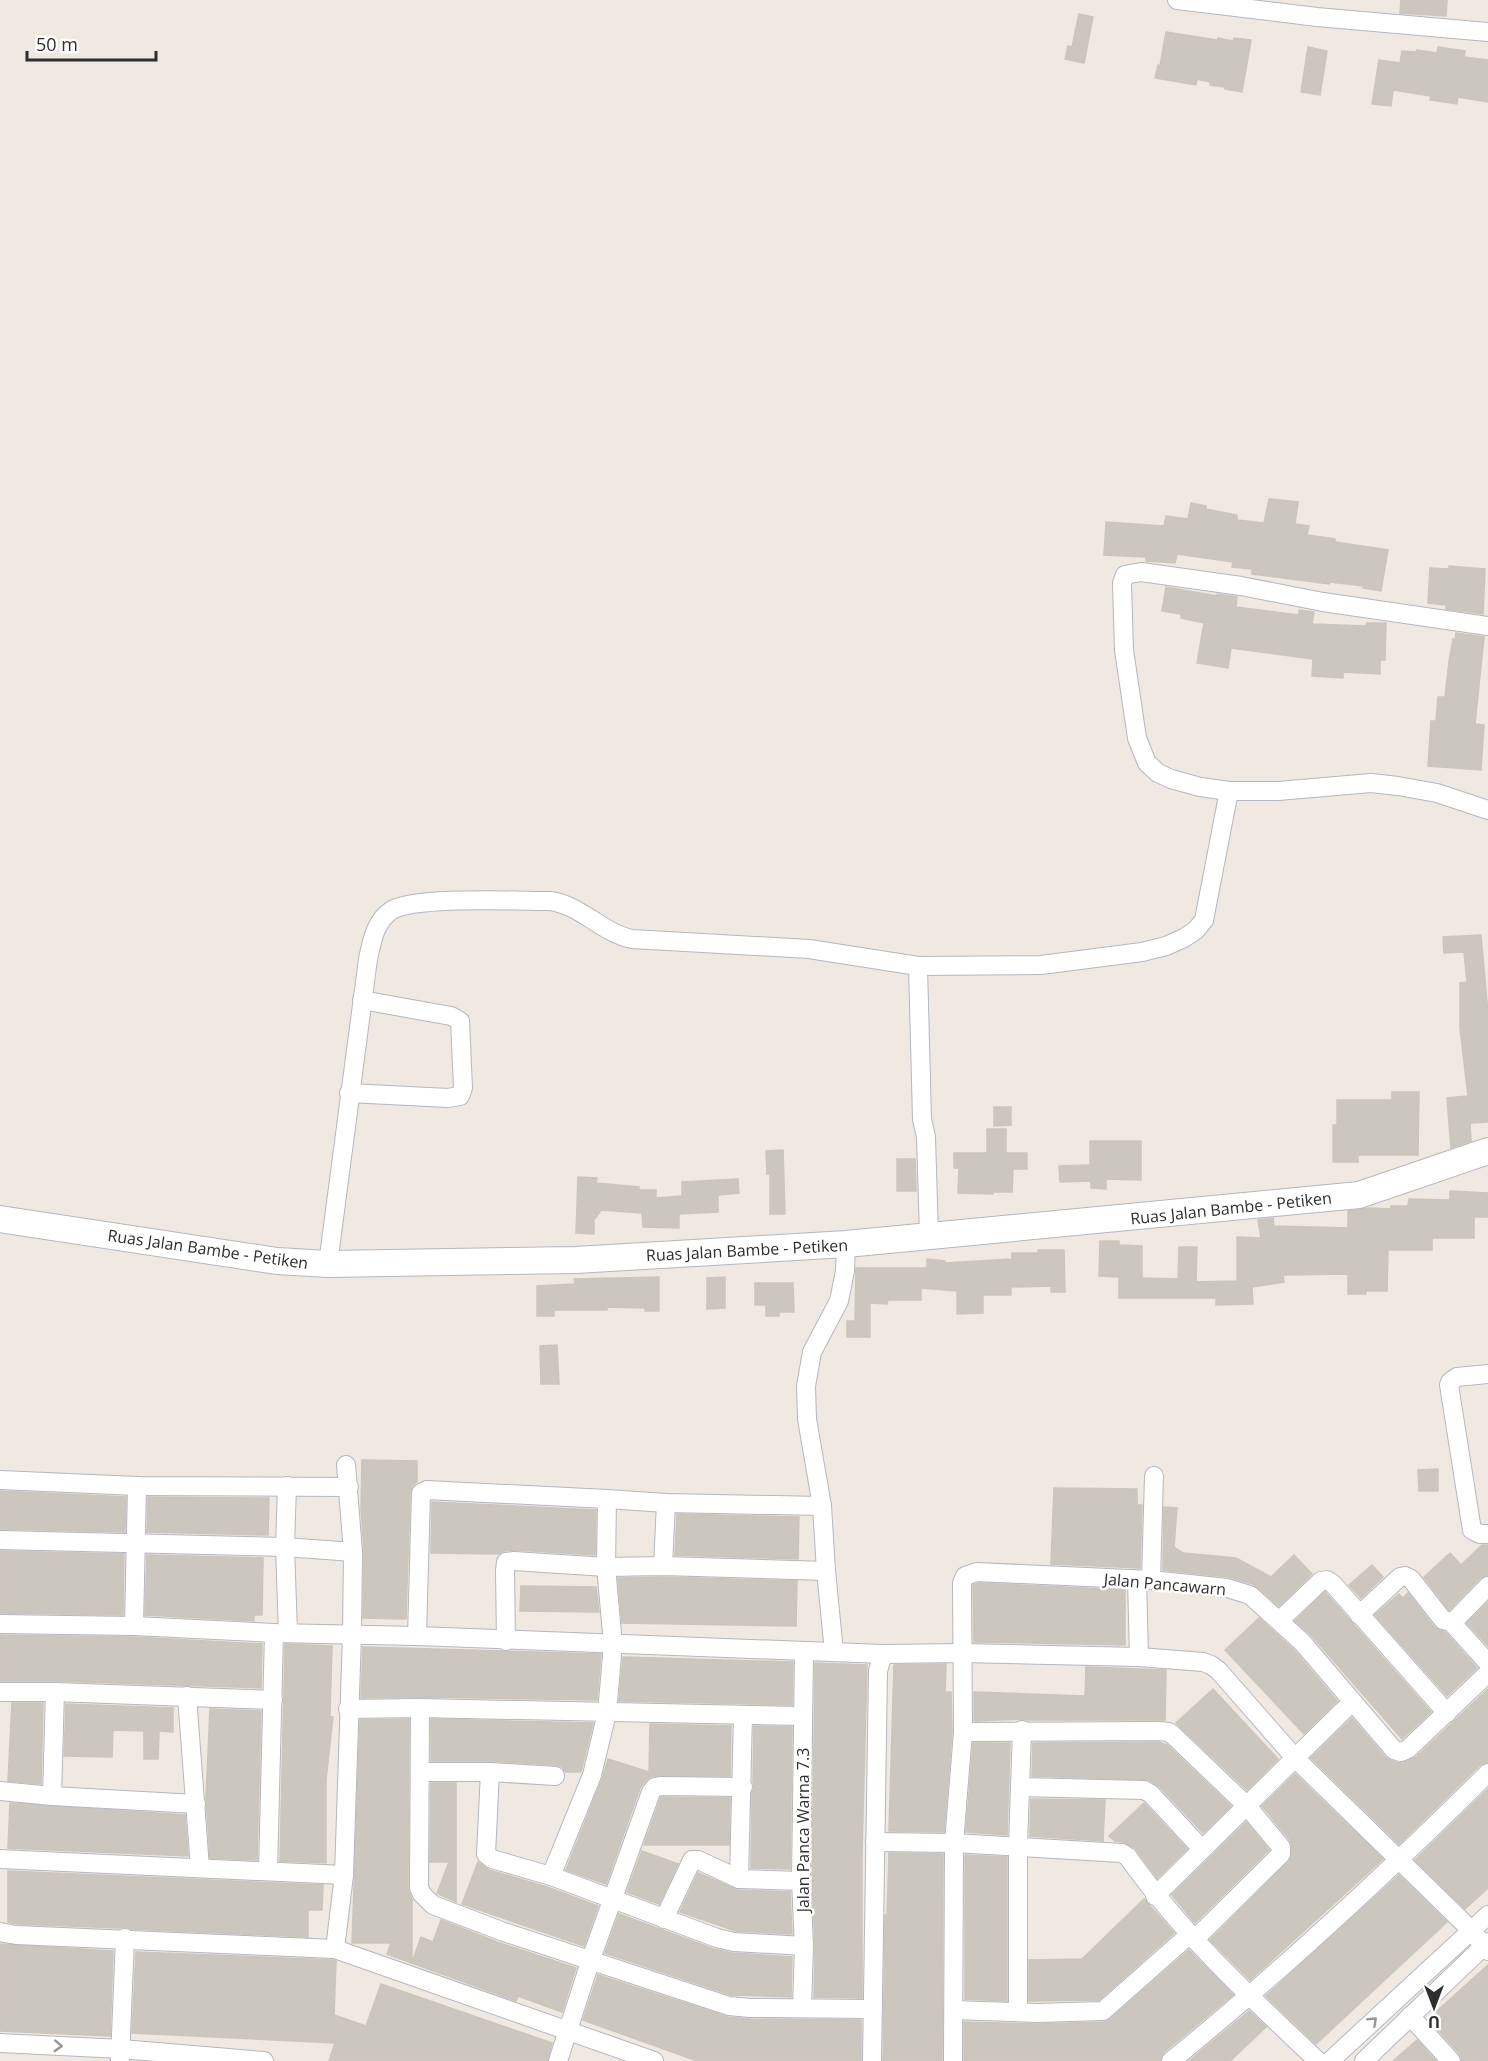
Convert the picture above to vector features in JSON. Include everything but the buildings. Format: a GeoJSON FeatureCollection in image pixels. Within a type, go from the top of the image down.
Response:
{"type":"FeatureCollection","features":[{"type":"Feature","properties":{"kind":"main road","name":"Ruas Jalan Bambe - Petiken"},"geometry":{"type":"LineString","coordinates":[[0,1219],[277,1261],[328,1264],[576,1260],[846,1244],[1359,1195],[1488,1151]]}},
{"type":"Feature","properties":{"kind":"street"},"geometry":{"type":"LineString","coordinates":[[1177,0],[1317,17],[1488,32]]}},
{"type":"Feature","properties":{"kind":"street"},"geometry":{"type":"LineString","coordinates":[[1488,626],[1142,572],[1125,575],[1122,583],[1124,650],[1137,738],[1143,756],[1153,768],[1171,779],[1200,787],[1229,791],[1278,791],[1371,783],[1437,793],[1488,810]]}},
{"type":"Feature","properties":{"kind":"street"},"geometry":{"type":"LineString","coordinates":[[328,1264],[349,1093],[374,930],[391,910],[407,904],[433,902],[550,901],[569,906],[621,937],[632,939],[809,949],[918,966],[1041,965],[1142,952],[1184,938],[1196,930],[1204,920],[1229,791]]}},
{"type":"Feature","properties":{"kind":"street"},"geometry":{"type":"LineString","coordinates":[[918,966],[921,1119],[926,1137],[929,1236]]}},
{"type":"Feature","properties":{"kind":"street"},"geometry":{"type":"LineString","coordinates":[[349,1093],[448,1098],[460,1096],[463,1088],[460,1021],[451,1016],[362,1000]]}},
{"type":"Feature","properties":{"kind":"street"},"geometry":{"type":"LineString","coordinates":[[834,1652],[822,1506],[807,1419],[806,1386],[812,1352],[839,1301],[845,1271],[846,1244]]}},
{"type":"Feature","properties":{"kind":"street"},"geometry":{"type":"LineString","coordinates":[[1488,1374],[1457,1377],[1449,1385],[1472,1530],[1480,1534],[1488,1534]]}},
{"type":"Feature","properties":{"kind":"street"},"geometry":{"type":"LineString","coordinates":[[335,1949],[344,1875],[352,1635],[353,1552],[346,1465]]}},
{"type":"Feature","properties":{"kind":"street"},"geometry":{"type":"LineString","coordinates":[[1139,1657],[1154,1476]]}},
{"type":"Feature","properties":{"kind":"street"},"geometry":{"type":"LineString","coordinates":[[0,1480],[137,1486],[349,1487]]}},
{"type":"Feature","properties":{"kind":"street"},"geometry":{"type":"LineString","coordinates":[[134,1626],[137,1486]]}},
{"type":"Feature","properties":{"kind":"street"},"geometry":{"type":"LineString","coordinates":[[268,1871],[273,1700],[281,1633],[287,1486]]}},
{"type":"Feature","properties":{"kind":"street"},"geometry":{"type":"LineString","coordinates":[[417,1636],[421,1493],[428,1490],[666,1503],[822,1506]]}},
{"type":"Feature","properties":{"kind":"street"},"geometry":{"type":"LineString","coordinates":[[551,1876],[592,1775],[607,1713],[613,1644],[606,1567],[607,1499]]}},
{"type":"Feature","properties":{"kind":"street"},"geometry":{"type":"LineString","coordinates":[[663,1566],[666,1503]]}},
{"type":"Feature","properties":{"kind":"street"},"geometry":{"type":"LineString","coordinates":[[0,1540],[285,1547],[353,1552]]}},
{"type":"Feature","properties":{"kind":"street"},"geometry":{"type":"LineString","coordinates":[[506,1641],[506,1562],[606,1567],[663,1566],[826,1571]]}},
{"type":"Feature","properties":{"kind":"street","name":"Jalan Pancawarn"},"geometry":{"type":"LineString","coordinates":[[963,1653],[962,1583],[964,1578],[977,1572],[1144,1580],[1227,1588],[1250,1595],[1280,1620],[1302,1642],[1394,1750],[1401,1752],[1408,1749],[1488,1673]]}},
{"type":"Feature","properties":{"kind":"street"},"geometry":{"type":"LineString","coordinates":[[1359,1615],[1400,1577],[1405,1576],[1411,1579],[1443,1620],[1450,1622],[1488,1663]]}},
{"type":"Feature","properties":{"kind":"street"},"geometry":{"type":"LineString","coordinates":[[1280,1620],[1321,1581],[1327,1580],[1447,1713]]}},
{"type":"Feature","properties":{"kind":"street"},"geometry":{"type":"LineString","coordinates":[[1450,1622],[1456,1619],[1488,1586]]}},
{"type":"Feature","properties":{"kind":"street"},"geometry":{"type":"LineString","coordinates":[[0,1624],[134,1626],[883,1654],[963,1653],[1139,1657],[1203,1662],[1211,1665],[1296,1759],[1487,1946],[1364,2061]]}},
{"type":"Feature","properties":{"kind":"street","name":"Jalan Panca Warna 7.3"},"geometry":{"type":"LineString","coordinates":[[802,2008],[804,1651]]}},
{"type":"Feature","properties":{"kind":"street"},"geometry":{"type":"LineString","coordinates":[[953,2061],[954,1844],[963,1732],[963,1653]]}},
{"type":"Feature","properties":{"kind":"street"},"geometry":{"type":"LineString","coordinates":[[872,2061],[878,1671],[883,1654]]}},
{"type":"Feature","properties":{"kind":"street"},"geometry":{"type":"LineString","coordinates":[[0,1692],[273,1700]]}},
{"type":"Feature","properties":{"kind":"street"},"geometry":{"type":"LineString","coordinates":[[52,1796],[56,1692]]}},
{"type":"Feature","properties":{"kind":"street"},"geometry":{"type":"LineString","coordinates":[[187,1696],[200,1868]]}},
{"type":"Feature","properties":{"kind":"street"},"geometry":{"type":"LineString","coordinates":[[1155,1896],[1352,1702]]}},
{"type":"Feature","properties":{"kind":"street"},"geometry":{"type":"LineString","coordinates":[[348,1709],[420,1708],[803,1716]]}},
{"type":"Feature","properties":{"kind":"street"},"geometry":{"type":"LineString","coordinates":[[420,1708],[419,1888],[433,1905],[504,1932],[729,2006],[873,2009]]}},
{"type":"Feature","properties":{"kind":"street"},"geometry":{"type":"LineString","coordinates":[[739,1879],[743,1715]]}},
{"type":"Feature","properties":{"kind":"street"},"geometry":{"type":"LineString","coordinates":[[954,2010],[1038,2013],[1103,2011],[1191,1938],[1281,1854],[1281,1847],[1247,1806],[1169,1732],[1022,1730],[963,1732]]}},
{"type":"Feature","properties":{"kind":"street"},"geometry":{"type":"LineString","coordinates":[[1018,2011],[1018,1846],[1022,1730]]}},
{"type":"Feature","properties":{"kind":"street"},"geometry":{"type":"LineString","coordinates":[[420,1772],[490,1772],[555,1776]]}},
{"type":"Feature","properties":{"kind":"street"},"geometry":{"type":"LineString","coordinates":[[490,1772],[486,1854],[492,1859],[551,1876],[717,1938],[734,1942],[804,1946]]}},
{"type":"Feature","properties":{"kind":"street"},"geometry":{"type":"LineString","coordinates":[[1171,2061],[1250,1997],[1400,1861],[1488,1773]]}},
{"type":"Feature","properties":{"kind":"street"},"geometry":{"type":"LineString","coordinates":[[558,2061],[591,1959],[653,1789],[660,1786],[742,1787]]}},
{"type":"Feature","properties":{"kind":"street"},"geometry":{"type":"LineString","coordinates":[[1020,1787],[1144,1790],[1151,1794],[1203,1850]]}},
{"type":"Feature","properties":{"kind":"street"},"geometry":{"type":"LineString","coordinates":[[0,1791],[196,1804]]}},
{"type":"Feature","properties":{"kind":"street"},"geometry":{"type":"LineString","coordinates":[[875,1842],[1018,1846],[1122,1853],[1128,1857],[1155,1896],[1191,1938],[1318,2061]]}},
{"type":"Feature","properties":{"kind":"street"},"geometry":{"type":"LineString","coordinates":[[0,1859],[344,1875]]}},
{"type":"Feature","properties":{"kind":"street"},"geometry":{"type":"LineString","coordinates":[[664,1919],[692,1860],[698,1860],[739,1879],[801,1881]]}},
{"type":"Feature","properties":{"kind":"street"},"geometry":{"type":"LineString","coordinates":[[1330,2061],[1488,1915]]}},
{"type":"Feature","properties":{"kind":"street"},"geometry":{"type":"LineString","coordinates":[[0,1932],[16,1935],[335,1949],[654,2061]]}},
{"type":"Feature","properties":{"kind":"street"},"geometry":{"type":"LineString","coordinates":[[120,2055],[125,1938]]}},
{"type":"Feature","properties":{"kind":"street"},"geometry":{"type":"LineString","coordinates":[[1410,2016],[1451,2061]]}},
{"type":"Feature","properties":{"kind":"street"},"geometry":{"type":"LineString","coordinates":[[0,2043],[120,2055],[264,2061]]}}]}
